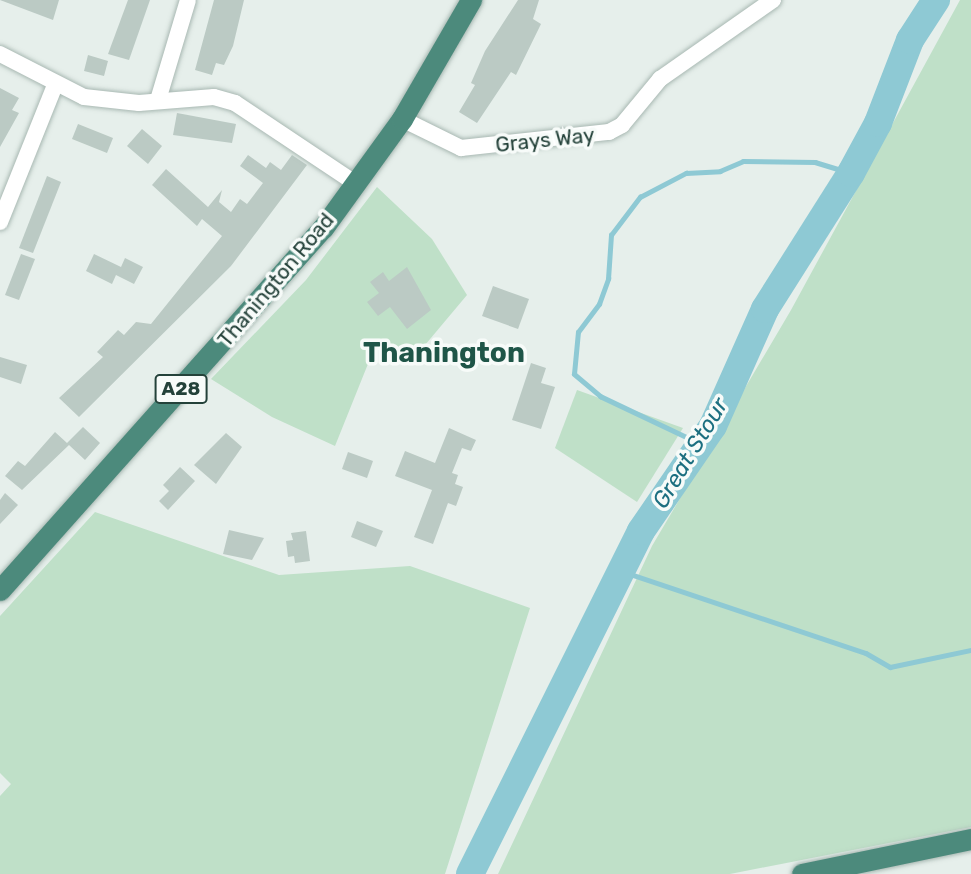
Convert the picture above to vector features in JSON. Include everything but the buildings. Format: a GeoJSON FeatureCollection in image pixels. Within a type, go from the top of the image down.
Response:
{"type":"FeatureCollection","features":[{"type":"Feature","properties":{"kind":"highway","name":"A28"},"geometry":{"type":"LineString","coordinates":[[402,119],[471,0]]}},
{"type":"Feature","properties":{"kind":"highway","name":"Thanington Road"},"geometry":{"type":"LineString","coordinates":[[0,590],[272,289],[402,119]]}},
{"type":"Feature","properties":{"kind":"highway"},"geometry":{"type":"LineString","coordinates":[[802,874],[971,839]]}},
{"type":"Feature","properties":{"kind":"street"},"geometry":{"type":"LineString","coordinates":[[158,100],[188,0]]}},
{"type":"Feature","properties":{"kind":"street","name":"Grays Way"},"geometry":{"type":"LineString","coordinates":[[402,119],[461,148],[609,132],[622,125],[660,79],[773,0]]}},
{"type":"Feature","properties":{"kind":"street"},"geometry":{"type":"LineString","coordinates":[[0,54],[55,85],[103,100],[214,97],[235,103],[355,183]]}},
{"type":"Feature","properties":{"kind":"street"},"geometry":{"type":"LineString","coordinates":[[0,222],[55,85]]}},
{"type":"Feature","properties":{"kind":"green space"},"geometry":{"type":"Polygon","coordinates":[[[960,0],[971,0],[971,827],[730,874],[498,874],[652,546],[791,310],[960,0]]]}},
{"type":"Feature","properties":{"kind":"green space"},"geometry":{"type":"Polygon","coordinates":[[[377,187],[432,239],[467,295],[420,351],[376,344],[335,446],[272,417],[211,379],[306,280],[377,187]]]}},
{"type":"Feature","properties":{"kind":"green space"},"geometry":{"type":"Polygon","coordinates":[[[577,390],[683,428],[637,502],[555,448],[577,390]]]}},
{"type":"Feature","properties":{"kind":"green space"},"geometry":{"type":"Polygon","coordinates":[[[95,512],[279,575],[410,566],[530,608],[445,874],[0,874],[0,796],[11,784],[0,773],[0,616],[95,512]]]}},
{"type":"Feature","properties":{"kind":"waterway","name":"Great Stour"},"geometry":{"type":"LineString","coordinates":[[470,874],[641,531],[713,426],[765,309],[851,173],[878,123],[910,40],[936,0]]}},
{"type":"Feature","properties":{"kind":"waterway"},"geometry":{"type":"LineString","coordinates":[[700,444],[601,397],[574,374],[578,332],[599,304],[608,279],[611,235],[640,197],[686,173],[720,171],[743,161],[815,162],[851,173]]}},
{"type":"Feature","properties":{"kind":"waterway"},"geometry":{"type":"LineString","coordinates":[[621,571],[866,653],[890,667],[971,650]]}},
{"type":"Feature","properties":{"kind":"district","name":"Thanington"},"geometry":{"type":"Point","coordinates":[444,353]}}]}
